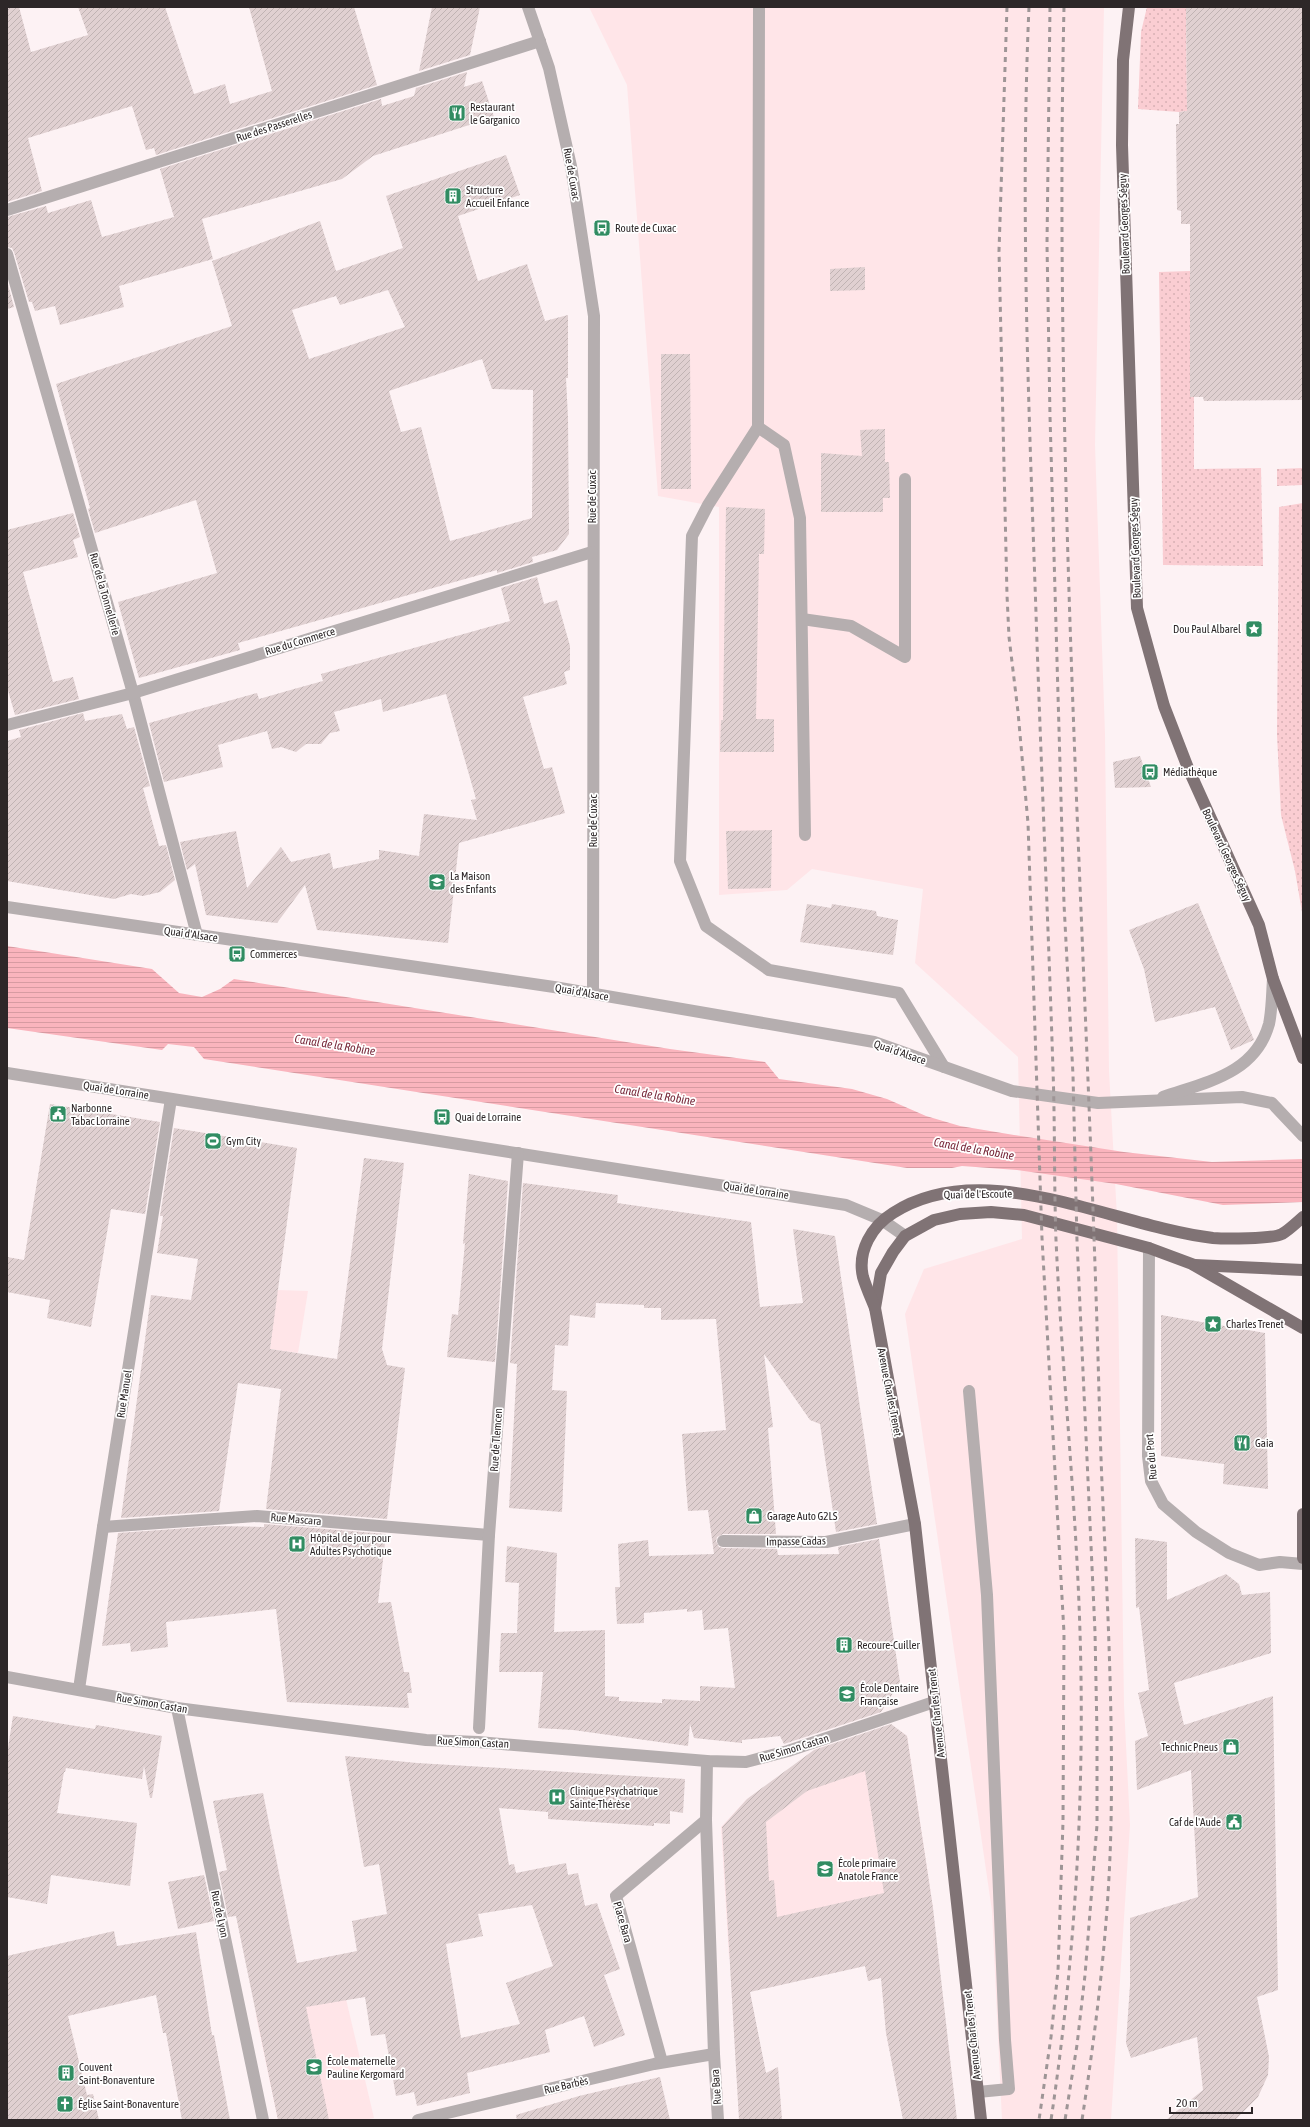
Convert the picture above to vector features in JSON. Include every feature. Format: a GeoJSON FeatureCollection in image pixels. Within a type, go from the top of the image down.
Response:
{"type":"FeatureCollection","features":[{"type":"Feature","properties":{"kind":"main road","name":"Boulevard Georges Séguy"},"geometry":{"type":"LineString","coordinates":[[1129,7],[1123,60],[1122,145],[1137,608],[1164,706],[1188,768],[1259,924],[1273,978],[1303,1058]]}},
{"type":"Feature","properties":{"kind":"main road","name":"Quai de l'Escoute"},"geometry":{"type":"LineString","coordinates":[[875,1308],[863,1276],[862,1256],[871,1235],[882,1220],[903,1206],[922,1198],[948,1192],[986,1191],[1028,1194],[1144,1223],[1213,1238],[1268,1237],[1281,1235],[1303,1217]]}},
{"type":"Feature","properties":{"kind":"main road","name":"Quai de l'Escoute"},"geometry":{"type":"LineString","coordinates":[[875,1308],[881,1273],[893,1252],[905,1236],[934,1220],[960,1214],[991,1212],[1024,1215],[1149,1248],[1192,1264],[1303,1328]]}},
{"type":"Feature","properties":{"kind":"main road","name":"Quai de l'Escoute"},"geometry":{"type":"LineString","coordinates":[[1192,1264],[1303,1270]]}},
{"type":"Feature","properties":{"kind":"main road","name":"Avenue Charles Trenet"},"geometry":{"type":"LineString","coordinates":[[875,1308],[915,1524],[981,2120]]}},
{"type":"Feature","properties":{"kind":"main road"},"geometry":{"type":"LineString","coordinates":[[1303,1514],[1303,1558]]}},
{"type":"Feature","properties":{"kind":"street","name":"Rue de Cuxac"},"geometry":{"type":"LineString","coordinates":[[528,7],[549,68],[571,166],[594,316],[592,539],[593,994]]}},
{"type":"Feature","properties":{"kind":"street"},"geometry":{"type":"LineString","coordinates":[[759,7],[758,427],[708,505],[692,536],[680,861],[706,926],[769,970],[899,993],[944,1068]]}},
{"type":"Feature","properties":{"kind":"street","name":"Rue des Passerelles"},"geometry":{"type":"LineString","coordinates":[[7,210],[540,42]]}},
{"type":"Feature","properties":{"kind":"street","name":"Rue de la Tonnellerie"},"geometry":{"type":"LineString","coordinates":[[7,254],[133,693],[197,935]]}},
{"type":"Feature","properties":{"kind":"street"},"geometry":{"type":"LineString","coordinates":[[758,427],[784,445],[800,518],[805,835]]}},
{"type":"Feature","properties":{"kind":"street"},"geometry":{"type":"LineString","coordinates":[[802,619],[851,626],[905,657],[905,479]]}},
{"type":"Feature","properties":{"kind":"street","name":"Rue du Commerce"},"geometry":{"type":"LineString","coordinates":[[7,725],[133,693],[592,552]]}},
{"type":"Feature","properties":{"kind":"street","name":"Quai d'Alsace"},"geometry":{"type":"LineString","coordinates":[[7,907],[442,970],[874,1042],[1012,1091],[1098,1103],[1242,1096],[1272,1102],[1303,1136]]}},
{"type":"Feature","properties":{"kind":"street","name":"Quai d'Alsace"},"geometry":{"type":"LineString","coordinates":[[1150,1101],[1225,1075],[1254,1056],[1269,1024],[1273,978]]}},
{"type":"Feature","properties":{"kind":"street","name":"Quai de Lorraine"},"geometry":{"type":"LineString","coordinates":[[7,1073],[846,1205],[882,1220],[905,1236]]}},
{"type":"Feature","properties":{"kind":"street","name":"Rue Manuel"},"geometry":{"type":"LineString","coordinates":[[79,1689],[102,1527],[171,1099]]}},
{"type":"Feature","properties":{"kind":"street","name":"Rue de Tlemcen"},"geometry":{"type":"LineString","coordinates":[[479,1728],[489,1535],[518,1153]]}},
{"type":"Feature","properties":{"kind":"street","name":"Rue du Port"},"geometry":{"type":"LineString","coordinates":[[1149,1248],[1148,1456],[1151,1482],[1163,1504],[1196,1532],[1229,1553],[1260,1565],[1280,1562],[1303,1564]]}},
{"type":"Feature","properties":{"kind":"street"},"geometry":{"type":"LineString","coordinates":[[969,1391],[987,1595],[1005,2040],[1009,2089],[978,2092]]}},
{"type":"Feature","properties":{"kind":"street","name":"Rue Mascara"},"geometry":{"type":"LineString","coordinates":[[102,1527],[257,1516],[489,1535]]}},
{"type":"Feature","properties":{"kind":"street","name":"Impasse Cadas"},"geometry":{"type":"LineString","coordinates":[[723,1541],[826,1542],[915,1524]]}},
{"type":"Feature","properties":{"kind":"street","name":"Rue Simon Castan"},"geometry":{"type":"LineString","coordinates":[[7,1677],[177,1708],[426,1740],[478,1742],[707,1761],[746,1762],[788,1751],[934,1702]]}},
{"type":"Feature","properties":{"kind":"street","name":"Rue de Lyon"},"geometry":{"type":"LineString","coordinates":[[177,1708],[263,2120]]}},
{"type":"Feature","properties":{"kind":"street"},"geometry":{"type":"LineString","coordinates":[[707,1761],[706,1820],[714,2054]]}},
{"type":"Feature","properties":{"kind":"street","name":"Place Bara"},"geometry":{"type":"LineString","coordinates":[[662,2062],[616,1896],[706,1820]]}},
{"type":"Feature","properties":{"kind":"street","name":"Rue Barbès"},"geometry":{"type":"LineString","coordinates":[[418,2120],[662,2062],[714,2054]]}},
{"type":"Feature","properties":{"kind":"street","name":"Rue Bara"},"geometry":{"type":"LineString","coordinates":[[714,2054],[718,2120]]}},
{"type":"Feature","properties":{"kind":"shaded area"},"geometry":{"type":"Polygon","coordinates":[[[589,7],[1104,7],[1095,445],[1105,734],[1109,1071],[1117,1217],[1124,1705],[1130,1825],[1111,2120],[1002,2120],[992,1911],[905,1314],[924,1269],[1022,1239],[1018,1057],[915,963],[923,889],[812,869],[787,890],[719,895],[719,507],[658,496],[627,85],[589,7]]]}},
{"type":"Feature","properties":{"kind":"shaded area"},"geometry":{"type":"Polygon","coordinates":[[[1147,7],[1186,7],[1187,111],[1179,112],[1138,109],[1141,32],[1147,7]]]}},
{"type":"Feature","properties":{"kind":"shaded area"},"geometry":{"type":"Polygon","coordinates":[[[1190,271],[1190,397],[1194,397],[1194,469],[1261,468],[1263,566],[1163,565],[1159,272],[1190,271]]]}},
{"type":"Feature","properties":{"kind":"shaded area"},"geometry":{"type":"Polygon","coordinates":[[[1303,468],[1303,485],[1277,486],[1277,469],[1303,468]]]}},
{"type":"Feature","properties":{"kind":"shaded area"},"geometry":{"type":"Polygon","coordinates":[[[1303,503],[1303,918],[1295,871],[1281,815],[1277,735],[1279,507],[1303,503]]]}},
{"type":"Feature","properties":{"kind":"shaded area"},"geometry":{"type":"Polygon","coordinates":[[[277,1290],[308,1291],[298,1353],[270,1349],[277,1290]]]}},
{"type":"Feature","properties":{"kind":"shaded area","name":"École primaire Anatole France"},"geometry":{"type":"Polygon","coordinates":[[[899,1730],[907,1736],[933,1908],[729,1957],[721,1827],[746,1800],[794,1766],[899,1730]]]}},
{"type":"Feature","properties":{"kind":"shaded area","name":"École maternelle Pauline Kergomard"},"geometry":{"type":"Polygon","coordinates":[[[346,1999],[374,2118],[364,2120],[278,2120],[256,2016],[346,1999]]]}},
{"type":"Feature","properties":{"kind":"water","name":"Canal de la Robine"},"geometry":{"type":"Polygon","coordinates":[[[7,946],[152,969],[179,993],[202,997],[220,989],[234,979],[670,1049],[765,1062],[779,1079],[852,1089],[887,1099],[926,1116],[960,1126],[1014,1135],[1124,1152],[1212,1162],[1303,1159],[1303,1202],[1223,1205],[1116,1184],[1017,1170],[962,1166],[952,1168],[907,1168],[204,1059],[194,1047],[168,1044],[162,1050],[7,1028],[7,946]]]}},
{"type":"Feature","properties":{"kind":"building"},"geometry":{"type":"Polygon","coordinates":[[[7,7],[19,7],[31,52],[88,35],[78,7],[165,7],[194,94],[225,84],[230,104],[272,91],[249,7],[354,7],[377,85],[156,155],[154,148],[146,150],[132,106],[28,138],[42,191],[7,202],[7,7]]]}},
{"type":"Feature","properties":{"kind":"building"},"geometry":{"type":"Polygon","coordinates":[[[432,7],[480,7],[470,55],[419,71],[432,7]]]}},
{"type":"Feature","properties":{"kind":"building"},"geometry":{"type":"Polygon","coordinates":[[[1186,7],[1303,7],[1303,400],[1204,401],[1203,397],[1190,397],[1190,224],[1181,224],[1181,211],[1177,210],[1176,124],[1179,124],[1179,112],[1187,111],[1186,7]]]}},
{"type":"Feature","properties":{"kind":"building"},"geometry":{"type":"Polygon","coordinates":[[[467,72],[464,87],[482,81],[494,117],[373,156],[342,179],[202,219],[213,259],[119,286],[124,307],[60,325],[55,306],[35,311],[32,302],[29,302],[14,252],[12,248],[7,247],[7,217],[46,206],[48,213],[91,200],[102,237],[174,217],[160,169],[381,99],[382,106],[414,96],[416,88],[467,72]]]}},
{"type":"Feature","properties":{"kind":"building"},"geometry":{"type":"Polygon","coordinates":[[[506,155],[520,195],[458,216],[478,281],[527,264],[545,321],[568,315],[568,378],[566,378],[568,418],[569,534],[557,550],[532,557],[533,562],[497,573],[497,570],[238,643],[240,650],[139,678],[118,602],[217,573],[196,500],[95,533],[88,509],[90,508],[56,384],[232,326],[212,261],[320,221],[336,271],[403,248],[386,196],[506,155]],[[388,290],[340,305],[336,296],[292,310],[309,359],[405,327],[388,290]],[[482,359],[389,391],[401,432],[421,427],[450,541],[532,518],[533,390],[492,389],[482,359]]]}},
{"type":"Feature","properties":{"kind":"building"},"geometry":{"type":"Polygon","coordinates":[[[865,267],[865,290],[830,291],[830,269],[865,267]]]}},
{"type":"Feature","properties":{"kind":"building"},"geometry":{"type":"Polygon","coordinates":[[[7,281],[14,307],[7,309],[7,281]]]}},
{"type":"Feature","properties":{"kind":"building"},"geometry":{"type":"Polygon","coordinates":[[[661,354],[690,354],[691,489],[661,489],[661,354]]]}},
{"type":"Feature","properties":{"kind":"building"},"geometry":{"type":"Polygon","coordinates":[[[885,429],[885,462],[889,462],[890,498],[883,498],[883,512],[821,512],[821,453],[862,456],[860,430],[885,429]]]}},
{"type":"Feature","properties":{"kind":"building"},"geometry":{"type":"Polygon","coordinates":[[[726,507],[765,509],[764,554],[759,554],[756,719],[774,719],[774,752],[720,752],[721,720],[723,720],[726,507]]]}},
{"type":"Feature","properties":{"kind":"building"},"geometry":{"type":"Polygon","coordinates":[[[73,513],[80,537],[73,540],[78,557],[23,572],[53,682],[73,677],[79,699],[15,715],[7,687],[7,530],[73,513]]]}},
{"type":"Feature","properties":{"kind":"building"},"geometry":{"type":"Polygon","coordinates":[[[537,577],[544,604],[557,600],[570,646],[570,670],[564,672],[567,684],[523,697],[544,769],[552,767],[565,813],[459,843],[448,943],[317,930],[305,885],[277,923],[206,915],[195,864],[187,870],[180,842],[236,831],[247,888],[281,847],[291,862],[330,853],[333,869],[379,859],[379,850],[419,856],[424,814],[477,820],[471,800],[476,799],[446,694],[383,712],[381,699],[334,712],[340,731],[330,733],[321,744],[306,744],[296,752],[281,747],[272,749],[267,731],[218,745],[223,767],[164,782],[149,723],[257,693],[259,699],[323,681],[321,674],[510,621],[501,588],[537,577]]]}},
{"type":"Feature","properties":{"kind":"building"},"geometry":{"type":"Polygon","coordinates":[[[83,713],[85,721],[122,714],[127,729],[134,727],[150,786],[143,788],[159,846],[166,845],[175,880],[160,892],[143,896],[131,894],[114,899],[7,881],[7,741],[21,737],[19,730],[83,713]]]}},
{"type":"Feature","properties":{"kind":"building"},"geometry":{"type":"Polygon","coordinates":[[[1140,756],[1151,787],[1115,788],[1113,762],[1140,756]]]}},
{"type":"Feature","properties":{"kind":"building"},"geometry":{"type":"Polygon","coordinates":[[[772,830],[771,888],[728,889],[726,831],[772,830]]]}},
{"type":"Feature","properties":{"kind":"building"},"geometry":{"type":"Polygon","coordinates":[[[1198,903],[1254,1040],[1231,1050],[1215,1007],[1155,1022],[1144,969],[1129,930],[1198,903]]]}},
{"type":"Feature","properties":{"kind":"building"},"geometry":{"type":"Polygon","coordinates":[[[807,904],[831,908],[832,904],[876,911],[877,916],[898,920],[893,955],[800,942],[807,904]]]}},
{"type":"Feature","properties":{"kind":"building"},"geometry":{"type":"Polygon","coordinates":[[[50,1104],[160,1122],[145,1214],[111,1209],[91,1327],[47,1318],[50,1300],[7,1292],[7,1257],[24,1260],[50,1104]]]}},
{"type":"Feature","properties":{"kind":"building"},"geometry":{"type":"Polygon","coordinates":[[[174,1128],[297,1148],[270,1349],[337,1359],[364,1158],[404,1163],[382,1349],[387,1365],[405,1368],[387,1519],[266,1509],[281,1389],[238,1383],[219,1511],[121,1518],[151,1295],[191,1300],[198,1259],[157,1253],[163,1216],[160,1216],[174,1128]]]}},
{"type":"Feature","properties":{"kind":"building"},"geometry":{"type":"Polygon","coordinates":[[[469,1174],[508,1181],[495,1362],[447,1357],[452,1314],[458,1315],[465,1243],[463,1244],[469,1174]]]}},
{"type":"Feature","properties":{"kind":"building"},"geometry":{"type":"Polygon","coordinates":[[[523,1183],[618,1195],[617,1203],[751,1222],[760,1307],[803,1303],[793,1229],[835,1236],[877,1524],[836,1532],[820,1424],[810,1420],[764,1354],[773,1427],[768,1428],[776,1534],[723,1534],[717,1537],[716,1541],[719,1547],[723,1548],[777,1549],[778,1555],[839,1554],[838,1547],[879,1539],[900,1682],[881,1712],[784,1744],[780,1736],[742,1740],[742,1743],[694,1738],[690,1724],[688,1746],[573,1730],[538,1728],[543,1672],[499,1672],[501,1633],[517,1633],[519,1583],[505,1582],[507,1546],[557,1553],[554,1632],[605,1630],[605,1696],[619,1697],[619,1701],[662,1703],[662,1699],[700,1701],[700,1686],[735,1688],[728,1628],[704,1630],[702,1610],[687,1612],[687,1609],[644,1613],[644,1623],[617,1624],[615,1587],[620,1587],[618,1544],[648,1540],[649,1556],[714,1554],[708,1510],[688,1511],[682,1434],[726,1430],[716,1319],[661,1320],[661,1308],[644,1308],[644,1305],[596,1303],[595,1318],[570,1315],[568,1346],[555,1345],[552,1390],[567,1391],[562,1512],[509,1508],[517,1364],[510,1363],[523,1183]]]}},
{"type":"Feature","properties":{"kind":"building"},"geometry":{"type":"Polygon","coordinates":[[[1161,1315],[1265,1333],[1268,1489],[1223,1484],[1224,1464],[1161,1456],[1161,1315]]]}},
{"type":"Feature","properties":{"kind":"building"},"geometry":{"type":"Polygon","coordinates":[[[264,1524],[386,1534],[378,1603],[391,1602],[404,1672],[409,1672],[412,1693],[407,1693],[409,1708],[287,1702],[276,1609],[166,1622],[168,1647],[131,1652],[130,1643],[102,1646],[118,1533],[217,1526],[264,1527],[264,1524]]]}},
{"type":"Feature","properties":{"kind":"building"},"geometry":{"type":"Polygon","coordinates":[[[1135,1538],[1167,1542],[1167,1600],[1226,1574],[1239,1584],[1242,1595],[1270,1592],[1271,1653],[1174,1683],[1184,1725],[1273,1696],[1278,1990],[1257,1997],[1269,2057],[1268,2075],[1258,2097],[1235,2120],[1166,2120],[1203,2090],[1197,2037],[1131,2058],[1126,2043],[1130,1985],[1130,1918],[1198,1897],[1191,1770],[1137,1790],[1135,1741],[1148,1736],[1138,1693],[1149,1690],[1139,1607],[1136,1608],[1135,1538]]]}},
{"type":"Feature","properties":{"kind":"building"},"geometry":{"type":"Polygon","coordinates":[[[13,1716],[95,1729],[96,1725],[162,1736],[152,1798],[150,1798],[144,1766],[142,1779],[66,1768],[64,1772],[57,1813],[137,1823],[130,1886],[51,1875],[47,1904],[7,1897],[7,1754],[13,1716]]]}},
{"type":"Feature","properties":{"kind":"building"},"geometry":{"type":"Polygon","coordinates":[[[891,1724],[907,1736],[933,1908],[957,2120],[903,2120],[886,2033],[881,1978],[868,1981],[865,1966],[750,1992],[766,2073],[778,2067],[782,2120],[739,2120],[722,1827],[747,1799],[814,1750],[891,1724]],[[865,1771],[807,1791],[766,1822],[769,1881],[774,1880],[777,1917],[884,1893],[865,1771]]]}},
{"type":"Feature","properties":{"kind":"building"},"geometry":{"type":"Polygon","coordinates":[[[345,1756],[417,1763],[685,1779],[683,1813],[670,1811],[670,1824],[654,1823],[654,1826],[548,1819],[548,1812],[499,1808],[509,1865],[514,1864],[516,1873],[566,1863],[568,1875],[578,1873],[585,1906],[597,1903],[620,1969],[604,1975],[625,2035],[594,2047],[584,2016],[545,2030],[550,2052],[467,2073],[470,2093],[417,2106],[414,2092],[396,2096],[385,2034],[371,2036],[365,1997],[306,2007],[329,2120],[278,2120],[236,1916],[228,1917],[219,1872],[227,1870],[213,1801],[263,1793],[297,1963],[357,1951],[352,1921],[387,1914],[379,1864],[364,1867],[345,1756]],[[532,1905],[478,1914],[483,1936],[446,1944],[461,2038],[520,2024],[506,1983],[553,1966],[532,1905]]]}},
{"type":"Feature","properties":{"kind":"building"},"geometry":{"type":"Polygon","coordinates":[[[204,1875],[214,1921],[178,1929],[168,1882],[204,1875]]]}},
{"type":"Feature","properties":{"kind":"building"},"geometry":{"type":"Polygon","coordinates":[[[114,1931],[117,1946],[196,1932],[212,2035],[214,2035],[230,2120],[182,2120],[166,2033],[163,2033],[156,1995],[68,2016],[87,2095],[93,2094],[99,2120],[7,2120],[7,1956],[114,1931]]]}},
{"type":"Feature","properties":{"kind":"building"},"geometry":{"type":"Polygon","coordinates":[[[660,2077],[670,2120],[517,2120],[516,2115],[579,2096],[660,2077]]]}},
{"type":"Feature","properties":{"kind":"railway"},"geometry":{"type":"LineString","coordinates":[[1007,7],[999,251],[1007,595],[1009,637],[1018,712],[1028,823],[1042,1238],[1064,1633],[1063,1822],[1058,1971],[1051,2037],[1039,2120]]}},
{"type":"Feature","properties":{"kind":"railway"},"geometry":{"type":"LineString","coordinates":[[1029,7],[1025,158],[1028,386],[1053,1070],[1056,1240],[1078,1583],[1081,1693],[1079,1816],[1072,1938],[1051,2120]]}},
{"type":"Feature","properties":{"kind":"railway"},"geometry":{"type":"LineString","coordinates":[[1050,7],[1047,244],[1050,416],[1064,904],[1073,1075],[1077,1241],[1095,1632],[1097,1734],[1097,1825],[1085,1975],[1077,2045],[1065,2120]]}},
{"type":"Feature","properties":{"kind":"railway"},"geometry":{"type":"LineString","coordinates":[[1064,7],[1062,172],[1066,501],[1111,1704],[1111,1824],[1108,1898],[1093,2046],[1082,2120]]}},
{"type":"Feature","properties":{"kind":"place","name":"Restaurant le Garganico"},"geometry":{"type":"Point","coordinates":[457,113]}},
{"type":"Feature","properties":{"kind":"place","name":"Structure Accueil Enfance"},"geometry":{"type":"Point","coordinates":[453,196]}},
{"type":"Feature","properties":{"kind":"place","name":"Route de Cuxac"},"geometry":{"type":"Point","coordinates":[602,228]}},
{"type":"Feature","properties":{"kind":"place","name":"Dou Paul Albarel"},"geometry":{"type":"Point","coordinates":[1254,629]}},
{"type":"Feature","properties":{"kind":"place","name":"Médiathèque"},"geometry":{"type":"Point","coordinates":[1150,772]}},
{"type":"Feature","properties":{"kind":"place","name":"La Maison des Enfants"},"geometry":{"type":"Point","coordinates":[437,882]}},
{"type":"Feature","properties":{"kind":"place","name":"Commerces"},"geometry":{"type":"Point","coordinates":[237,954]}},
{"type":"Feature","properties":{"kind":"place","name":"Narbonne Tabac Lorraine"},"geometry":{"type":"Point","coordinates":[58,1114]}},
{"type":"Feature","properties":{"kind":"place","name":"Quai de Lorraine"},"geometry":{"type":"Point","coordinates":[442,1117]}},
{"type":"Feature","properties":{"kind":"place","name":"Gym City"},"geometry":{"type":"Point","coordinates":[213,1141]}},
{"type":"Feature","properties":{"kind":"place","name":"Charles Trenet"},"geometry":{"type":"Point","coordinates":[1213,1324]}},
{"type":"Feature","properties":{"kind":"place","name":"Gaia"},"geometry":{"type":"Point","coordinates":[1242,1443]}},
{"type":"Feature","properties":{"kind":"place","name":"Garage Auto G2LS"},"geometry":{"type":"Point","coordinates":[754,1516]}},
{"type":"Feature","properties":{"kind":"place","name":"Hôpital de jour pour Adultes Psychotique"},"geometry":{"type":"Point","coordinates":[297,1544]}},
{"type":"Feature","properties":{"kind":"place","name":"Recoure-Cuiller"},"geometry":{"type":"Point","coordinates":[844,1645]}},
{"type":"Feature","properties":{"kind":"place","name":"École Dentaire Française"},"geometry":{"type":"Point","coordinates":[847,1694]}},
{"type":"Feature","properties":{"kind":"place","name":"Technic Pneus"},"geometry":{"type":"Point","coordinates":[1231,1747]}},
{"type":"Feature","properties":{"kind":"place","name":"Clinique Psychatrique Sainte-Thérèse"},"geometry":{"type":"Point","coordinates":[557,1797]}},
{"type":"Feature","properties":{"kind":"place","name":"Caf de l'Aude"},"geometry":{"type":"Point","coordinates":[1234,1822]}},
{"type":"Feature","properties":{"kind":"place","name":"École primaire Anatole France"},"geometry":{"type":"Point","coordinates":[825,1869]}},
{"type":"Feature","properties":{"kind":"place","name":"École maternelle Pauline Kergomard"},"geometry":{"type":"Point","coordinates":[314,2067]}},
{"type":"Feature","properties":{"kind":"place","name":"Couvent Saint-Bonaventure"},"geometry":{"type":"Point","coordinates":[66,2073]}},
{"type":"Feature","properties":{"kind":"place","name":"Église Saint-Bonaventure"},"geometry":{"type":"Point","coordinates":[65,2104]}}]}
